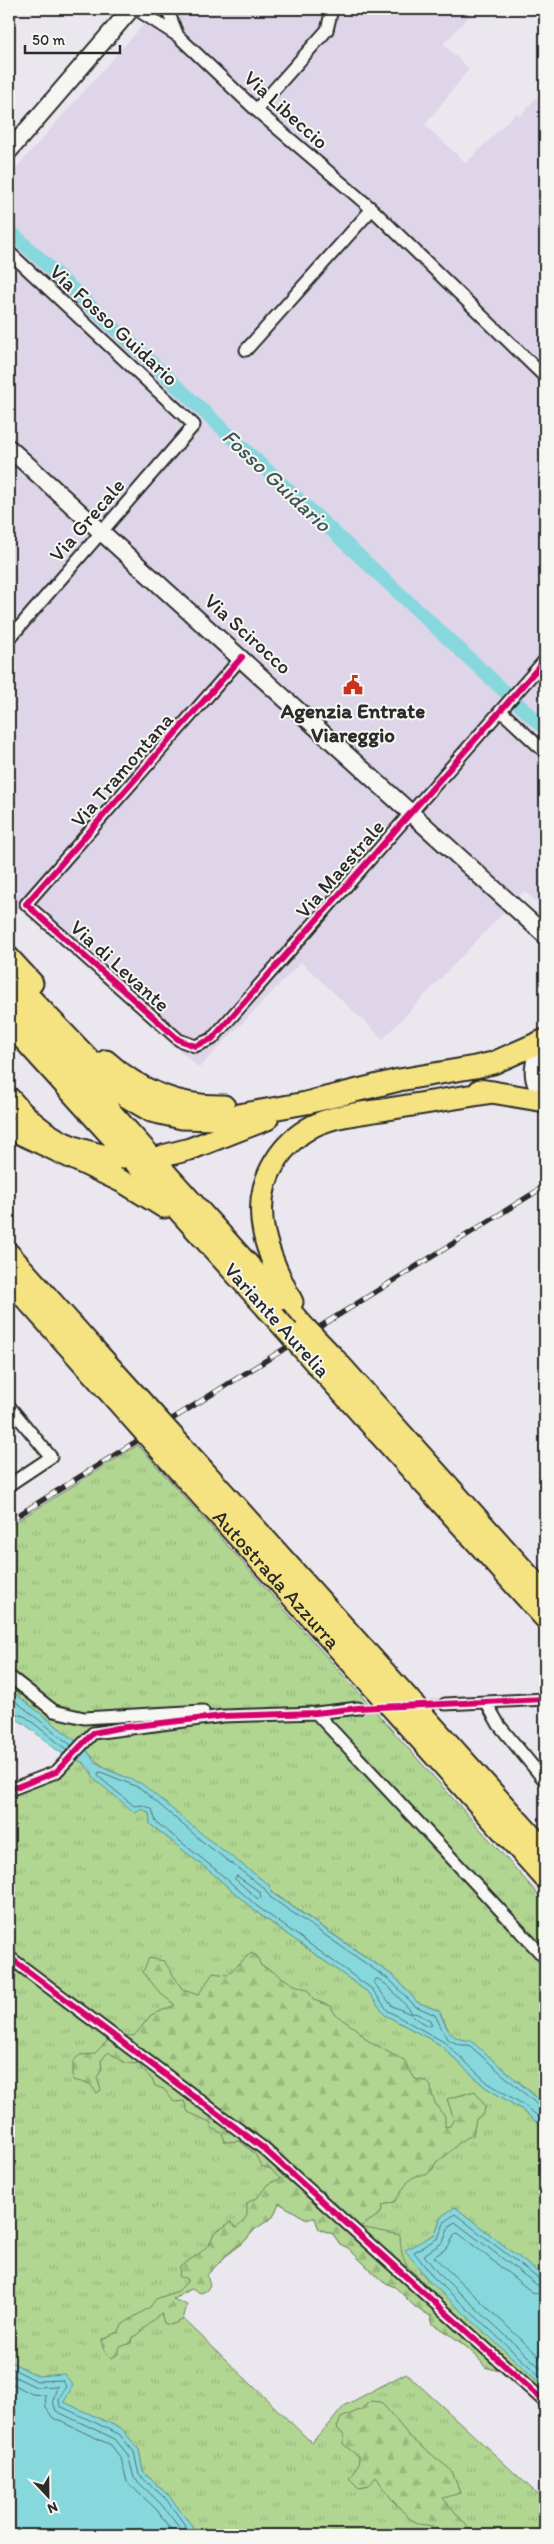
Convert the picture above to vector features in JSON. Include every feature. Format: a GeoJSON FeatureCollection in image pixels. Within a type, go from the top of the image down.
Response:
{"type":"FeatureCollection","features":[{"type":"Feature","properties":{"kind":"highway"},"geometry":{"type":"LineString","coordinates":[[9,958],[103,1058],[127,1079],[145,1090],[174,1101],[211,1106],[306,1103]]}},
{"type":"Feature","properties":{"kind":"highway"},"geometry":{"type":"LineString","coordinates":[[9,976],[115,1088],[136,1104],[151,1111],[182,1118],[208,1119],[343,1096],[400,1080],[483,1066],[545,1041]]}},
{"type":"Feature","properties":{"kind":"highway","name":"Variante Aurelia"},"geometry":{"type":"LineString","coordinates":[[9,999],[284,1308],[326,1362],[545,1618]]}},
{"type":"Feature","properties":{"kind":"highway","name":"Variante Aurelia"},"geometry":{"type":"LineString","coordinates":[[9,1023],[217,1254],[284,1308],[306,1329],[326,1362],[545,1594]]}},
{"type":"Feature","properties":{"kind":"highway"},"geometry":{"type":"LineString","coordinates":[[343,1096],[452,1089],[493,1092],[545,1101]]}},
{"type":"Feature","properties":{"kind":"highway"},"geometry":{"type":"LineString","coordinates":[[284,1308],[268,1249],[261,1212],[263,1192],[268,1174],[287,1146],[309,1128],[338,1117],[493,1092]]}},
{"type":"Feature","properties":{"kind":"highway"},"geometry":{"type":"LineString","coordinates":[[9,1098],[28,1119],[52,1138],[80,1150],[120,1158]]}},
{"type":"Feature","properties":{"kind":"highway"},"geometry":{"type":"LineString","coordinates":[[162,1156],[233,1133],[306,1103]]}},
{"type":"Feature","properties":{"kind":"highway"},"geometry":{"type":"LineString","coordinates":[[9,1128],[145,1193],[168,1210],[217,1254]]}},
{"type":"Feature","properties":{"kind":"highway","name":"Autostrada Azzurra"},"geometry":{"type":"LineString","coordinates":[[9,1254],[85,1352],[196,1476],[545,1878]]}},
{"type":"Feature","properties":{"kind":"highway","name":"Autostrada Azzurra"},"geometry":{"type":"LineString","coordinates":[[9,1280],[85,1352]]}},
{"type":"Feature","properties":{"kind":"highway","name":"Autostrada Azzurra"},"geometry":{"type":"LineString","coordinates":[[196,1476],[545,1851]]}},
{"type":"Feature","properties":{"kind":"street"},"geometry":{"type":"LineString","coordinates":[[9,151],[131,9]]}},
{"type":"Feature","properties":{"kind":"street","name":"Via Libeccio"},"geometry":{"type":"LineString","coordinates":[[136,9],[178,36],[256,110],[372,209],[545,377]]}},
{"type":"Feature","properties":{"kind":"street","name":"Via Libeccio"},"geometry":{"type":"LineString","coordinates":[[167,9],[178,36]]}},
{"type":"Feature","properties":{"kind":"street"},"geometry":{"type":"LineString","coordinates":[[256,110],[327,30],[332,9]]}},
{"type":"Feature","properties":{"kind":"street"},"geometry":{"type":"LineString","coordinates":[[246,350],[372,209]]}},
{"type":"Feature","properties":{"kind":"street","name":"Via Fosso Guidario"},"geometry":{"type":"LineString","coordinates":[[9,252],[194,425]]}},
{"type":"Feature","properties":{"kind":"street","name":"Via Grecale"},"geometry":{"type":"LineString","coordinates":[[9,639],[194,425]]}},
{"type":"Feature","properties":{"kind":"street","name":"Via Scirocco"},"geometry":{"type":"LineString","coordinates":[[9,448],[242,657],[410,814],[545,935]]}},
{"type":"Feature","properties":{"kind":"street","name":"Via Tramontana"},"geometry":{"type":"LineString","coordinates":[[26,904],[242,657]]}},
{"type":"Feature","properties":{"kind":"street","name":"Via Maestrale"},"geometry":{"type":"LineString","coordinates":[[195,1046],[212,1039],[545,660]]}},
{"type":"Feature","properties":{"kind":"street"},"geometry":{"type":"LineString","coordinates":[[503,709],[545,752]]}},
{"type":"Feature","properties":{"kind":"street","name":"Via di Levante"},"geometry":{"type":"LineString","coordinates":[[26,904],[179,1040],[195,1046]]}},
{"type":"Feature","properties":{"kind":"street"},"geometry":{"type":"LineString","coordinates":[[545,1041],[537,1054],[534,1067],[536,1083],[545,1096]]}},
{"type":"Feature","properties":{"kind":"street"},"geometry":{"type":"LineString","coordinates":[[9,1406],[52,1457],[9,1485]]}},
{"type":"Feature","properties":{"kind":"street"},"geometry":{"type":"LineString","coordinates":[[9,1676],[54,1711],[84,1718],[236,1709],[245,1714]]}},
{"type":"Feature","properties":{"kind":"street"},"geometry":{"type":"LineString","coordinates":[[445,1704],[545,1699]]}},
{"type":"Feature","properties":{"kind":"street"},"geometry":{"type":"LineString","coordinates":[[486,1702],[498,1725],[545,1781]]}},
{"type":"Feature","properties":{"kind":"street"},"geometry":{"type":"LineString","coordinates":[[9,1790],[56,1772],[64,1766],[93,1733],[118,1728],[245,1714],[316,1713],[358,1708]]}},
{"type":"Feature","properties":{"kind":"street"},"geometry":{"type":"LineString","coordinates":[[316,1713],[545,1958]]}},
{"type":"Feature","properties":{"kind":"street"},"geometry":{"type":"LineString","coordinates":[[9,1957],[263,2148],[545,2402]]}},
{"type":"Feature","properties":{"kind":"shaded area"},"geometry":{"type":"Polygon","coordinates":[[[157,9],[476,9],[443,44],[469,69],[425,125],[466,163],[516,113],[520,116],[545,88],[545,909],[524,891],[383,1039],[301,962],[199,1068],[21,907],[9,919],[9,176],[157,9]]]}},
{"type":"Feature","properties":{"kind":"green space"},"geometry":{"type":"Polygon","coordinates":[[[138,1445],[545,1902],[545,2105],[523,2085],[462,2040],[451,2035],[439,2011],[417,2002],[395,1977],[272,1892],[269,1885],[123,1776],[98,1762],[86,1749],[9,1689],[9,1526],[138,1445]]]}},
{"type":"Feature","properties":{"kind":"green space"},"geometry":{"type":"Polygon","coordinates":[[[70,1759],[81,1761],[93,1775],[149,1813],[150,1824],[212,1873],[255,1911],[369,1993],[385,2015],[439,2044],[485,2087],[521,2109],[545,2129],[545,2278],[455,2207],[441,2217],[435,2234],[421,2243],[420,2272],[545,2388],[545,2402],[506,2366],[500,2371],[485,2367],[462,2343],[433,2324],[430,2315],[425,2314],[413,2305],[395,2287],[383,2282],[348,2248],[340,2244],[333,2234],[319,2229],[315,2218],[305,2218],[279,2203],[273,2217],[255,2229],[243,2243],[217,2263],[191,2289],[167,2303],[311,2442],[328,2426],[344,2406],[406,2373],[545,2501],[545,2535],[199,2535],[169,2496],[143,2472],[139,2450],[122,2429],[63,2402],[38,2376],[9,2361],[9,1789],[70,1759]]]}},
{"type":"Feature","properties":{"kind":"green space"},"geometry":{"type":"Polygon","coordinates":[[[251,1953],[257,1956],[261,1966],[295,1985],[307,1989],[314,2000],[330,2006],[336,2015],[360,2032],[367,2040],[404,2061],[415,2079],[426,2081],[431,2086],[435,2102],[445,2116],[445,2127],[450,2126],[454,2119],[447,2099],[475,2091],[485,2106],[484,2114],[476,2119],[473,2135],[462,2141],[436,2162],[433,2169],[426,2175],[420,2175],[410,2180],[394,2202],[383,2205],[380,2214],[360,2227],[400,2235],[405,2263],[417,2275],[429,2302],[501,2366],[500,2371],[485,2367],[462,2343],[433,2324],[430,2315],[425,2314],[413,2305],[395,2287],[383,2282],[348,2248],[340,2244],[333,2234],[319,2229],[315,2218],[305,2218],[279,2203],[273,2217],[255,2229],[243,2243],[234,2248],[207,2275],[210,2285],[206,2291],[201,2293],[191,2289],[173,2299],[187,2305],[183,2320],[170,2325],[164,2323],[161,2313],[139,2334],[132,2337],[131,2343],[120,2347],[118,2354],[112,2358],[104,2350],[102,2339],[118,2332],[123,2324],[150,2307],[156,2299],[178,2291],[187,2282],[186,2278],[179,2277],[180,2267],[209,2245],[214,2233],[231,2222],[236,2228],[239,2226],[247,2215],[247,2203],[258,2197],[268,2184],[280,2179],[271,2169],[261,2166],[255,2154],[240,2141],[225,2142],[222,2133],[212,2128],[210,2122],[188,2112],[184,2101],[174,2102],[164,2089],[155,2086],[152,2079],[139,2064],[125,2063],[108,2052],[101,2061],[102,2069],[97,2078],[101,2090],[97,2093],[90,2084],[73,2080],[73,2061],[80,2055],[94,2054],[107,2041],[115,2037],[134,2036],[151,2015],[175,2005],[161,1994],[143,1972],[149,1958],[164,1961],[183,1990],[198,1995],[213,1973],[227,1975],[251,1953]]]}},
{"type":"Feature","properties":{"kind":"green space"},"geometry":{"type":"Polygon","coordinates":[[[370,2401],[381,2402],[409,2436],[452,2471],[460,2493],[443,2498],[472,2532],[468,2535],[448,2535],[433,2526],[420,2524],[410,2519],[393,2501],[376,2477],[369,2486],[359,2488],[349,2478],[358,2466],[359,2457],[343,2444],[344,2435],[337,2428],[341,2418],[362,2409],[370,2401]]]}},
{"type":"Feature","properties":{"kind":"water"},"geometry":{"type":"Polygon","coordinates":[[[9,1689],[86,1749],[94,1761],[106,1769],[142,1784],[207,1838],[269,1885],[272,1893],[395,1977],[417,2002],[439,2011],[453,2035],[463,2040],[470,2040],[545,2105],[545,2129],[521,2109],[485,2087],[439,2044],[385,2015],[369,1993],[255,1911],[212,1873],[150,1824],[149,1813],[142,1809],[135,1813],[93,1778],[91,1771],[84,1763],[69,1758],[9,1715],[9,1689]]]}},
{"type":"Feature","properties":{"kind":"water"},"geometry":{"type":"Polygon","coordinates":[[[455,2207],[545,2278],[545,2388],[429,2281],[405,2250],[435,2234],[441,2217],[455,2207]]]}},
{"type":"Feature","properties":{"kind":"water"},"geometry":{"type":"Polygon","coordinates":[[[9,2361],[38,2376],[64,2374],[73,2385],[64,2402],[122,2429],[139,2450],[143,2472],[169,2496],[199,2535],[9,2535],[9,2361]]]}},
{"type":"Feature","properties":{"kind":"waterway","name":"Fosso Guidario"},"geometry":{"type":"LineString","coordinates":[[9,230],[545,729]]}},
{"type":"Feature","properties":{"kind":"tunnel"},"geometry":{"type":"LineString","coordinates":[[414,1705],[445,1704]]}},
{"type":"Feature","properties":{"kind":"tunnel"},"geometry":{"type":"LineString","coordinates":[[358,1708],[391,1706]]}},
{"type":"Feature","properties":{"kind":"railway"},"geometry":{"type":"LineString","coordinates":[[9,1521],[545,1186]]}},
{"type":"Feature","properties":{"kind":"cycle path"},"geometry":{"type":"LineString","coordinates":[[242,657],[26,904],[179,1040],[195,1046],[212,1039],[545,660]]}},
{"type":"Feature","properties":{"kind":"cycle path"},"geometry":{"type":"LineString","coordinates":[[9,1790],[56,1772],[93,1733],[118,1728],[223,1716],[316,1713],[358,1708],[545,1699]]}},
{"type":"Feature","properties":{"kind":"cycle path"},"geometry":{"type":"LineString","coordinates":[[9,1957],[263,2148],[545,2402]]}},
{"type":"Feature","properties":{"kind":"place","name":"Agenzia Entrate Viareggio"},"geometry":{"type":"Point","coordinates":[353,685]}}]}
